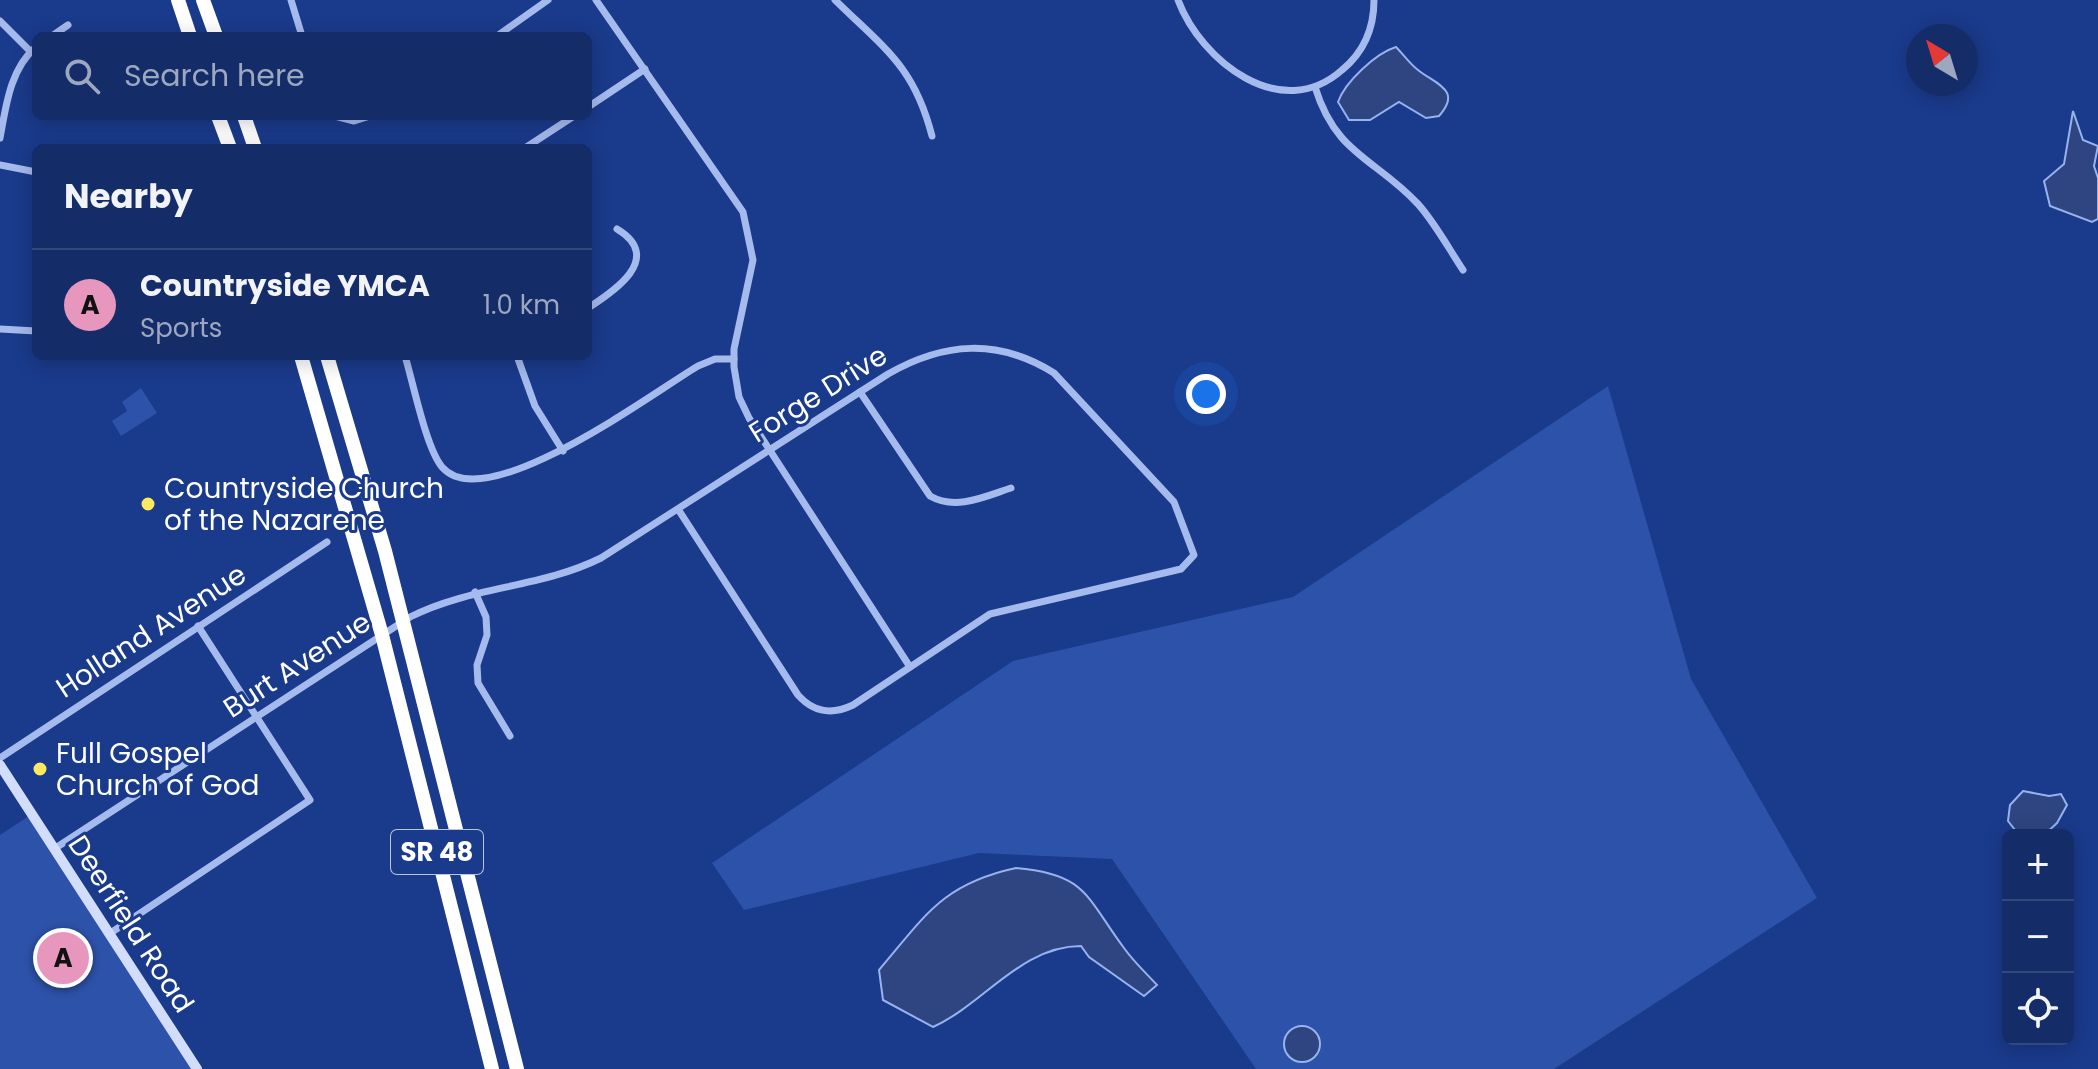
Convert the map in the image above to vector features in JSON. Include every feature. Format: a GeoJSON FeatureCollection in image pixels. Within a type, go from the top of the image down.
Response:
{"type":"FeatureCollection","features":[{"type":"Feature","properties":{"kind":"highway"},"geometry":{"type":"LineString","coordinates":[[178,0],[189,32]]}},
{"type":"Feature","properties":{"kind":"highway"},"geometry":{"type":"LineString","coordinates":[[203,0],[215,32]]}},
{"type":"Feature","properties":{"kind":"highway"},"geometry":{"type":"LineString","coordinates":[[220,120],[228,144]]}},
{"type":"Feature","properties":{"kind":"highway"},"geometry":{"type":"LineString","coordinates":[[245,120],[254,144]]}},
{"type":"Feature","properties":{"kind":"highway","name":"SR 48"},"geometry":{"type":"LineString","coordinates":[[302,360],[382,635],[492,1069]]}},
{"type":"Feature","properties":{"kind":"highway","name":"SR 48"},"geometry":{"type":"LineString","coordinates":[[328,360],[403,622],[517,1069]]}},
{"type":"Feature","properties":{"kind":"highway"},"geometry":{"type":"LineString","coordinates":[[478,918],[524,1069]]}},
{"type":"Feature","properties":{"kind":"highway"},"geometry":{"type":"LineString","coordinates":[[471,987],[481,1069]]}},
{"type":"Feature","properties":{"kind":"street"},"geometry":{"type":"LineString","coordinates":[[291,0],[301,32]]}},
{"type":"Feature","properties":{"kind":"street"},"geometry":{"type":"LineString","coordinates":[[503,32],[548,0]]}},
{"type":"Feature","properties":{"kind":"street"},"geometry":{"type":"LineString","coordinates":[[596,0],[734,195],[749,229],[752,272],[734,359],[739,397],[769,450],[910,667],[841,710],[823,711],[807,704],[678,509]]}},
{"type":"Feature","properties":{"kind":"street"},"geometry":{"type":"LineString","coordinates":[[835,0],[905,69],[920,95],[932,136]]}},
{"type":"Feature","properties":{"kind":"street"},"geometry":{"type":"LineString","coordinates":[[1178,0],[1200,42],[1236,73],[1275,89],[1315,87],[1335,77],[1364,46],[1374,16],[1374,0]]}},
{"type":"Feature","properties":{"kind":"street"},"geometry":{"type":"LineString","coordinates":[[0,21],[32,48]]}},
{"type":"Feature","properties":{"kind":"street"},"geometry":{"type":"LineString","coordinates":[[58,32],[68,25]]}},
{"type":"Feature","properties":{"kind":"street"},"geometry":{"type":"LineString","coordinates":[[0,138],[13,82],[32,51]]}},
{"type":"Feature","properties":{"kind":"street"},"geometry":{"type":"LineString","coordinates":[[592,104],[645,69]]}},
{"type":"Feature","properties":{"kind":"street"},"geometry":{"type":"LineString","coordinates":[[1315,87],[1323,114],[1344,144],[1418,204],[1463,270]]}},
{"type":"Feature","properties":{"kind":"street"},"geometry":{"type":"LineString","coordinates":[[531,144],[568,120]]}},
{"type":"Feature","properties":{"kind":"street"},"geometry":{"type":"LineString","coordinates":[[0,165],[32,171]]}},
{"type":"Feature","properties":{"kind":"street"},"geometry":{"type":"LineString","coordinates":[[592,305],[625,283],[634,268],[634,251],[627,236],[617,229]]}},
{"type":"Feature","properties":{"kind":"street"},"geometry":{"type":"LineString","coordinates":[[0,329],[32,331]]}},
{"type":"Feature","properties":{"kind":"street","name":"Forge Drive"},"geometry":{"type":"LineString","coordinates":[[403,622],[428,608],[475,592],[590,564],[909,362],[956,347],[998,349],[1033,360],[1068,384],[1174,502],[1194,555],[1181,569],[990,614],[910,667]]}},
{"type":"Feature","properties":{"kind":"street"},"geometry":{"type":"LineString","coordinates":[[406,360],[434,452],[443,468],[452,475],[476,479],[541,462],[703,363],[734,359]]}},
{"type":"Feature","properties":{"kind":"street"},"geometry":{"type":"LineString","coordinates":[[518,360],[535,406],[563,451]]}},
{"type":"Feature","properties":{"kind":"street"},"geometry":{"type":"LineString","coordinates":[[860,392],[930,496],[942,502],[960,502],[1011,488]]}},
{"type":"Feature","properties":{"kind":"street","name":"Holland Avenue"},"geometry":{"type":"LineString","coordinates":[[0,758],[327,542]]}},
{"type":"Feature","properties":{"kind":"street"},"geometry":{"type":"LineString","coordinates":[[475,592],[486,617],[487,635],[477,665],[478,683],[510,736]]}},
{"type":"Feature","properties":{"kind":"street","name":"Burt Avenue"},"geometry":{"type":"LineString","coordinates":[[54,849],[403,622]]}},
{"type":"Feature","properties":{"kind":"street"},"geometry":{"type":"LineString","coordinates":[[109,934],[310,800],[198,626]]}},
{"type":"Feature","properties":{"kind":"street","name":"Deerfield Road"},"geometry":{"type":"LineString","coordinates":[[0,765],[197,1069]]}},
{"type":"Feature","properties":{"kind":"shaded area"},"geometry":{"type":"Polygon","coordinates":[[[1396,47],[1415,68],[1444,89],[1448,100],[1445,107],[1439,116],[1426,118],[1399,102],[1370,120],[1349,120],[1338,102],[1342,94],[1354,77],[1371,62],[1396,47]]]}},
{"type":"Feature","properties":{"kind":"shaded area"},"geometry":{"type":"Polygon","coordinates":[[[2073,111],[2083,140],[2098,146],[2094,166],[2098,178],[2098,219],[2092,222],[2050,206],[2044,181],[2064,164],[2073,111]]]}},
{"type":"Feature","properties":{"kind":"shaded area"},"geometry":{"type":"Polygon","coordinates":[[[1608,386],[1691,679],[1817,898],[1554,1069],[1256,1069],[1112,859],[979,853],[744,910],[712,863],[1013,661],[1293,597],[1608,386]]]}},
{"type":"Feature","properties":{"kind":"shaded area"},"geometry":{"type":"Polygon","coordinates":[[[141,388],[157,413],[121,436],[112,421],[127,411],[122,402],[141,388]]]}},
{"type":"Feature","properties":{"kind":"shaded area"},"geometry":{"type":"Polygon","coordinates":[[[2023,791],[2049,796],[2061,794],[2067,805],[2050,829],[2014,829],[2008,821],[2010,805],[2023,791]]]}},
{"type":"Feature","properties":{"kind":"shaded area"},"geometry":{"type":"Polygon","coordinates":[[[32,814],[197,1069],[0,1069],[0,835],[32,814]]]}},
{"type":"Feature","properties":{"kind":"shaded area"},"geometry":{"type":"Polygon","coordinates":[[[1016,868],[1057,876],[1082,891],[1128,953],[1157,985],[1144,996],[1089,957],[1081,946],[1040,955],[933,1027],[883,1000],[879,970],[923,918],[952,893],[970,883],[1016,868]]]}},
{"type":"Feature","properties":{"kind":"shaded area"},"geometry":{"type":"Polygon","coordinates":[[[1302,1026],[1314,1032],[1320,1044],[1314,1056],[1302,1062],[1290,1056],[1284,1044],[1290,1032],[1302,1026]]]}},
{"type":"Feature","properties":{"kind":"place","name":"Countryside Church of the Nazarene"},"geometry":{"type":"Point","coordinates":[148,504]}},
{"type":"Feature","properties":{"kind":"place","name":"Full Gospel Church of God"},"geometry":{"type":"Point","coordinates":[40,769]}},
{"type":"Feature","properties":{"kind":"place","name":"Countryside YMCA"},"geometry":{"type":"Point","coordinates":[63,958]}}]}
